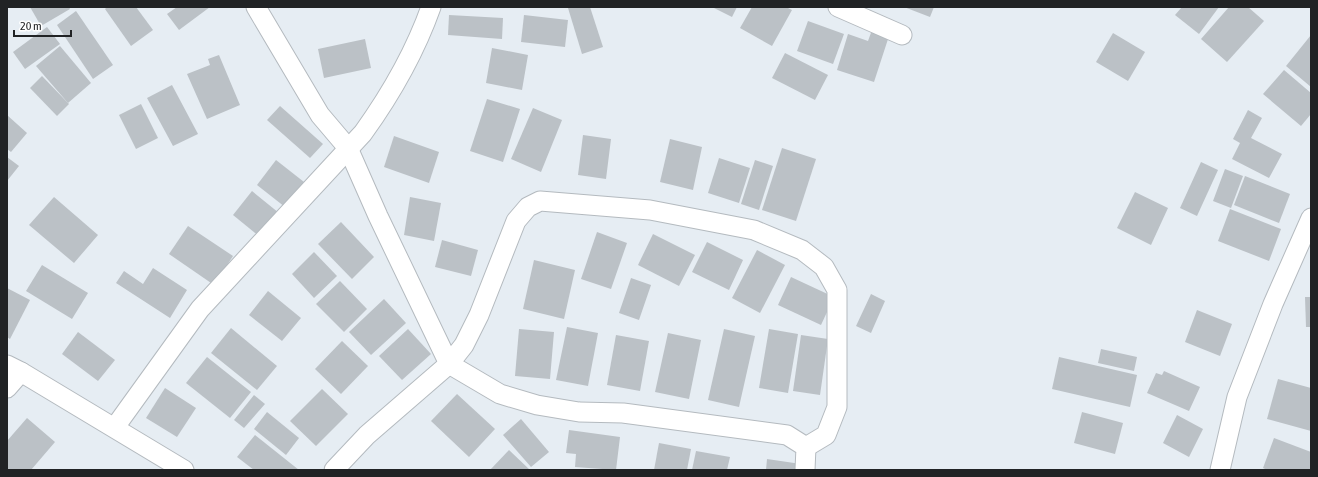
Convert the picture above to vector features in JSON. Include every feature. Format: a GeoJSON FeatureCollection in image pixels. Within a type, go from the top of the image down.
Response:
{"type":"FeatureCollection","features":[{"type":"Feature","properties":{"kind":"street"},"geometry":{"type":"LineString","coordinates":[[256,7],[320,115],[348,148],[378,216],[449,364],[500,394],[537,404],[579,412],[623,413],[787,435],[806,447]]}},
{"type":"Feature","properties":{"kind":"street"},"geometry":{"type":"LineString","coordinates":[[115,427],[200,309],[363,133],[381,108],[420,38],[431,7]]}},
{"type":"Feature","properties":{"kind":"street"},"geometry":{"type":"LineString","coordinates":[[838,7],[902,35]]}},
{"type":"Feature","properties":{"kind":"street"},"geometry":{"type":"LineString","coordinates":[[334,470],[367,435],[449,364],[464,345],[516,221],[528,207],[540,201],[650,210],[754,230],[802,250],[824,267],[837,290],[837,407],[826,435],[806,447]]}},
{"type":"Feature","properties":{"kind":"street"},"geometry":{"type":"LineString","coordinates":[[1220,470],[1237,397],[1273,304],[1311,218]]}},
{"type":"Feature","properties":{"kind":"street"},"geometry":{"type":"LineString","coordinates":[[7,388],[14,368],[115,427],[184,470]]}},
{"type":"Feature","properties":{"kind":"street"},"geometry":{"type":"LineString","coordinates":[[805,470],[806,447]]}},
{"type":"Feature","properties":{"kind":"building"},"geometry":{"type":"Polygon","coordinates":[[[30,7],[69,7],[70,9],[41,26],[30,7]]]}},
{"type":"Feature","properties":{"kind":"building"},"geometry":{"type":"Polygon","coordinates":[[[107,7],[136,7],[153,30],[131,46],[105,9],[107,7]]]}},
{"type":"Feature","properties":{"kind":"building"},"geometry":{"type":"Polygon","coordinates":[[[177,7],[210,7],[179,30],[167,14],[177,7]]]}},
{"type":"Feature","properties":{"kind":"building"},"geometry":{"type":"Polygon","coordinates":[[[590,7],[603,47],[582,54],[568,8],[590,7]]]}},
{"type":"Feature","properties":{"kind":"building"},"geometry":{"type":"Polygon","coordinates":[[[712,7],[737,7],[732,17],[712,7]]]}},
{"type":"Feature","properties":{"kind":"building"},"geometry":{"type":"Polygon","coordinates":[[[752,7],[786,7],[792,10],[772,46],[740,28],[752,7]]]}},
{"type":"Feature","properties":{"kind":"building"},"geometry":{"type":"Polygon","coordinates":[[[904,7],[934,7],[930,17],[904,7]]]}},
{"type":"Feature","properties":{"kind":"building"},"geometry":{"type":"Polygon","coordinates":[[[1182,7],[1219,7],[1199,34],[1175,15],[1182,7]]]}},
{"type":"Feature","properties":{"kind":"building"},"geometry":{"type":"Polygon","coordinates":[[[1229,7],[1248,7],[1264,21],[1227,62],[1201,39],[1229,7]]]}},
{"type":"Feature","properties":{"kind":"building"},"geometry":{"type":"Polygon","coordinates":[[[76,11],[113,65],[93,79],[57,25],[76,11]]]}},
{"type":"Feature","properties":{"kind":"building"},"geometry":{"type":"Polygon","coordinates":[[[449,15],[503,18],[502,39],[448,35],[449,15]]]}},
{"type":"Feature","properties":{"kind":"building"},"geometry":{"type":"Polygon","coordinates":[[[524,15],[568,20],[565,47],[521,42],[524,15]]]}},
{"type":"Feature","properties":{"kind":"building"},"geometry":{"type":"Polygon","coordinates":[[[808,21],[844,34],[833,64],[797,51],[808,21]]]}},
{"type":"Feature","properties":{"kind":"building"},"geometry":{"type":"Polygon","coordinates":[[[47,27],[60,44],[25,69],[13,52],[47,27]]]}},
{"type":"Feature","properties":{"kind":"building"},"geometry":{"type":"Polygon","coordinates":[[[872,30],[889,36],[874,82],[837,70],[848,34],[868,41],[872,30]]]}},
{"type":"Feature","properties":{"kind":"building"},"geometry":{"type":"Polygon","coordinates":[[[1113,33],[1145,52],[1128,81],[1096,62],[1113,33]]]}},
{"type":"Feature","properties":{"kind":"building"},"geometry":{"type":"Polygon","coordinates":[[[1311,35],[1311,87],[1286,66],[1311,35]]]}},
{"type":"Feature","properties":{"kind":"building"},"geometry":{"type":"Polygon","coordinates":[[[365,39],[371,68],[324,78],[318,49],[365,39]]]}},
{"type":"Feature","properties":{"kind":"building"},"geometry":{"type":"Polygon","coordinates":[[[60,46],[91,83],[68,103],[36,66],[60,46]]]}},
{"type":"Feature","properties":{"kind":"building"},"geometry":{"type":"Polygon","coordinates":[[[492,48],[528,55],[522,90],[486,83],[492,48]]]}},
{"type":"Feature","properties":{"kind":"building"},"geometry":{"type":"Polygon","coordinates":[[[785,53],[828,75],[815,100],[772,78],[785,53]]]}},
{"type":"Feature","properties":{"kind":"building"},"geometry":{"type":"Polygon","coordinates":[[[219,55],[240,105],[207,119],[187,74],[210,65],[208,59],[219,55]]]}},
{"type":"Feature","properties":{"kind":"building"},"geometry":{"type":"Polygon","coordinates":[[[1284,70],[1311,93],[1311,114],[1301,126],[1263,94],[1284,70]]]}},
{"type":"Feature","properties":{"kind":"building"},"geometry":{"type":"Polygon","coordinates":[[[42,76],[69,104],[57,116],[30,88],[42,76]]]}},
{"type":"Feature","properties":{"kind":"building"},"geometry":{"type":"Polygon","coordinates":[[[172,85],[198,134],[173,146],[147,98],[172,85]]]}},
{"type":"Feature","properties":{"kind":"building"},"geometry":{"type":"Polygon","coordinates":[[[487,99],[520,109],[503,162],[470,151],[487,99]]]}},
{"type":"Feature","properties":{"kind":"building"},"geometry":{"type":"Polygon","coordinates":[[[141,104],[158,138],[136,149],[119,115],[141,104]]]}},
{"type":"Feature","properties":{"kind":"building"},"geometry":{"type":"Polygon","coordinates":[[[280,106],[323,144],[310,158],[267,120],[280,106]]]}},
{"type":"Feature","properties":{"kind":"building"},"geometry":{"type":"Polygon","coordinates":[[[533,108],[562,120],[541,172],[511,159],[533,108]]]}},
{"type":"Feature","properties":{"kind":"building"},"geometry":{"type":"Polygon","coordinates":[[[1248,110],[1262,118],[1251,138],[1282,154],[1269,178],[1232,159],[1240,143],[1233,139],[1248,110]]]}},
{"type":"Feature","properties":{"kind":"building"},"geometry":{"type":"Polygon","coordinates":[[[7,115],[27,133],[11,152],[7,149],[7,115]]]}},
{"type":"Feature","properties":{"kind":"building"},"geometry":{"type":"Polygon","coordinates":[[[583,135],[611,139],[606,179],[578,175],[583,135]]]}},
{"type":"Feature","properties":{"kind":"building"},"geometry":{"type":"Polygon","coordinates":[[[394,136],[439,152],[429,183],[384,167],[394,136]]]}},
{"type":"Feature","properties":{"kind":"building"},"geometry":{"type":"Polygon","coordinates":[[[670,139],[702,147],[693,190],[660,182],[670,139]]]}},
{"type":"Feature","properties":{"kind":"building"},"geometry":{"type":"Polygon","coordinates":[[[782,148],[816,159],[796,221],[762,210],[782,148]]]}},
{"type":"Feature","properties":{"kind":"building"},"geometry":{"type":"Polygon","coordinates":[[[7,157],[19,166],[7,181],[7,157]]]}},
{"type":"Feature","properties":{"kind":"building"},"geometry":{"type":"Polygon","coordinates":[[[719,158],[750,168],[739,203],[708,193],[719,158]]]}},
{"type":"Feature","properties":{"kind":"building"},"geometry":{"type":"Polygon","coordinates":[[[276,160],[304,182],[285,207],[257,185],[276,160]]]}},
{"type":"Feature","properties":{"kind":"building"},"geometry":{"type":"Polygon","coordinates":[[[755,160],[773,166],[759,210],[741,204],[755,160]]]}},
{"type":"Feature","properties":{"kind":"building"},"geometry":{"type":"Polygon","coordinates":[[[1201,162],[1218,170],[1197,216],[1180,208],[1201,162]]]}},
{"type":"Feature","properties":{"kind":"building"},"geometry":{"type":"Polygon","coordinates":[[[1225,169],[1243,176],[1231,208],[1213,201],[1225,169]]]}},
{"type":"Feature","properties":{"kind":"building"},"geometry":{"type":"Polygon","coordinates":[[[1245,176],[1290,194],[1279,223],[1234,205],[1245,176]]]}},
{"type":"Feature","properties":{"kind":"building"},"geometry":{"type":"Polygon","coordinates":[[[252,191],[279,213],[260,237],[233,215],[252,191]]]}},
{"type":"Feature","properties":{"kind":"building"},"geometry":{"type":"Polygon","coordinates":[[[1135,192],[1168,208],[1151,245],[1117,228],[1135,192]]]}},
{"type":"Feature","properties":{"kind":"building"},"geometry":{"type":"Polygon","coordinates":[[[54,197],[98,235],[74,263],[29,225],[54,197]]]}},
{"type":"Feature","properties":{"kind":"building"},"geometry":{"type":"Polygon","coordinates":[[[410,197],[441,203],[434,241],[404,235],[410,197]]]}},
{"type":"Feature","properties":{"kind":"building"},"geometry":{"type":"Polygon","coordinates":[[[1230,209],[1281,229],[1269,261],[1218,241],[1230,209]]]}},
{"type":"Feature","properties":{"kind":"building"},"geometry":{"type":"Polygon","coordinates":[[[341,222],[374,257],[352,279],[318,244],[341,222]]]}},
{"type":"Feature","properties":{"kind":"building"},"geometry":{"type":"Polygon","coordinates":[[[188,226],[233,256],[214,285],[169,254],[188,226]]]}},
{"type":"Feature","properties":{"kind":"building"},"geometry":{"type":"Polygon","coordinates":[[[597,232],[627,243],[611,289],[581,279],[597,232]]]}},
{"type":"Feature","properties":{"kind":"building"},"geometry":{"type":"Polygon","coordinates":[[[653,234],[695,255],[679,286],[638,265],[653,234]]]}},
{"type":"Feature","properties":{"kind":"building"},"geometry":{"type":"Polygon","coordinates":[[[442,240],[478,250],[471,276],[435,267],[442,240]]]}},
{"type":"Feature","properties":{"kind":"building"},"geometry":{"type":"Polygon","coordinates":[[[707,242],[743,260],[729,290],[692,272],[707,242]]]}},
{"type":"Feature","properties":{"kind":"building"},"geometry":{"type":"Polygon","coordinates":[[[757,250],[785,265],[760,313],[732,298],[757,250]]]}},
{"type":"Feature","properties":{"kind":"building"},"geometry":{"type":"Polygon","coordinates":[[[314,252],[337,276],[314,298],[292,274],[314,252]]]}},
{"type":"Feature","properties":{"kind":"building"},"geometry":{"type":"Polygon","coordinates":[[[534,260],[575,270],[564,319],[523,309],[534,260]]]}},
{"type":"Feature","properties":{"kind":"building"},"geometry":{"type":"Polygon","coordinates":[[[42,265],[88,293],[72,319],[26,291],[42,265]]]}},
{"type":"Feature","properties":{"kind":"building"},"geometry":{"type":"Polygon","coordinates":[[[153,268],[187,290],[170,318],[116,283],[124,271],[143,284],[153,268]]]}},
{"type":"Feature","properties":{"kind":"building"},"geometry":{"type":"Polygon","coordinates":[[[791,277],[834,297],[821,325],[778,305],[791,277]]]}},
{"type":"Feature","properties":{"kind":"building"},"geometry":{"type":"Polygon","coordinates":[[[631,278],[651,285],[639,320],[619,313],[631,278]]]}},
{"type":"Feature","properties":{"kind":"building"},"geometry":{"type":"Polygon","coordinates":[[[340,281],[367,309],[344,332],[316,304],[340,281]]]}},
{"type":"Feature","properties":{"kind":"building"},"geometry":{"type":"Polygon","coordinates":[[[7,288],[30,300],[10,339],[7,337],[7,288]]]}},
{"type":"Feature","properties":{"kind":"building"},"geometry":{"type":"Polygon","coordinates":[[[268,291],[301,318],[282,341],[249,315],[268,291]]]}},
{"type":"Feature","properties":{"kind":"building"},"geometry":{"type":"Polygon","coordinates":[[[871,294],[885,301],[871,333],[856,326],[871,294]]]}},
{"type":"Feature","properties":{"kind":"building"},"geometry":{"type":"Polygon","coordinates":[[[1305,297],[1311,297],[1311,327],[1306,327],[1305,297]]]}},
{"type":"Feature","properties":{"kind":"building"},"geometry":{"type":"Polygon","coordinates":[[[384,299],[406,323],[371,355],[349,332],[384,299]]]}},
{"type":"Feature","properties":{"kind":"building"},"geometry":{"type":"Polygon","coordinates":[[[1197,310],[1232,324],[1220,356],[1185,342],[1197,310]]]}},
{"type":"Feature","properties":{"kind":"building"},"geometry":{"type":"Polygon","coordinates":[[[567,327],[598,333],[588,386],[556,380],[567,327]]]}},
{"type":"Feature","properties":{"kind":"building"},"geometry":{"type":"Polygon","coordinates":[[[231,328],[277,366],[257,390],[211,353],[231,328]]]}},
{"type":"Feature","properties":{"kind":"building"},"geometry":{"type":"Polygon","coordinates":[[[408,329],[431,354],[402,380],[379,356],[408,329]]]}},
{"type":"Feature","properties":{"kind":"building"},"geometry":{"type":"Polygon","coordinates":[[[519,329],[554,332],[550,379],[515,376],[519,329]]]}},
{"type":"Feature","properties":{"kind":"building"},"geometry":{"type":"Polygon","coordinates":[[[724,329],[755,336],[739,407],[708,400],[724,329]]]}},
{"type":"Feature","properties":{"kind":"building"},"geometry":{"type":"Polygon","coordinates":[[[769,329],[798,334],[788,393],[759,388],[769,329]]]}},
{"type":"Feature","properties":{"kind":"building"},"geometry":{"type":"Polygon","coordinates":[[[78,332],[115,360],[98,381],[62,354],[78,332]]]}},
{"type":"Feature","properties":{"kind":"building"},"geometry":{"type":"Polygon","coordinates":[[[668,333],[701,340],[689,399],[655,392],[668,333]]]}},
{"type":"Feature","properties":{"kind":"building"},"geometry":{"type":"Polygon","coordinates":[[[616,335],[649,341],[640,391],[607,385],[616,335]]]}},
{"type":"Feature","properties":{"kind":"building"},"geometry":{"type":"Polygon","coordinates":[[[801,335],[828,339],[820,395],[793,391],[801,335]]]}},
{"type":"Feature","properties":{"kind":"building"},"geometry":{"type":"Polygon","coordinates":[[[342,341],[368,366],[341,394],[315,369],[342,341]]]}},
{"type":"Feature","properties":{"kind":"building"},"geometry":{"type":"Polygon","coordinates":[[[1101,349],[1137,357],[1134,371],[1098,363],[1101,349]]]}},
{"type":"Feature","properties":{"kind":"building"},"geometry":{"type":"Polygon","coordinates":[[[207,357],[251,392],[230,418],[186,383],[207,357]]]}},
{"type":"Feature","properties":{"kind":"building"},"geometry":{"type":"Polygon","coordinates":[[[1059,357],[1137,375],[1130,407],[1052,389],[1059,357]]]}},
{"type":"Feature","properties":{"kind":"building"},"geometry":{"type":"Polygon","coordinates":[[[1164,371],[1200,387],[1189,411],[1147,393],[1156,373],[1162,375],[1164,371]]]}},
{"type":"Feature","properties":{"kind":"building"},"geometry":{"type":"Polygon","coordinates":[[[1278,379],[1311,388],[1311,431],[1267,419],[1278,379]]]}},
{"type":"Feature","properties":{"kind":"building"},"geometry":{"type":"Polygon","coordinates":[[[165,388],[196,408],[177,437],[146,418],[165,388]]]}},
{"type":"Feature","properties":{"kind":"building"},"geometry":{"type":"Polygon","coordinates":[[[322,389],[348,414],[316,446],[290,421],[322,389]]]}},
{"type":"Feature","properties":{"kind":"building"},"geometry":{"type":"Polygon","coordinates":[[[457,394],[495,429],[469,457],[431,421],[457,394]]]}},
{"type":"Feature","properties":{"kind":"building"},"geometry":{"type":"Polygon","coordinates":[[[254,395],[265,404],[244,428],[234,420],[254,395]]]}},
{"type":"Feature","properties":{"kind":"building"},"geometry":{"type":"Polygon","coordinates":[[[267,412],[299,438],[286,455],[254,429],[267,412]]]}},
{"type":"Feature","properties":{"kind":"building"},"geometry":{"type":"Polygon","coordinates":[[[1082,412],[1123,423],[1115,454],[1074,443],[1082,412]]]}},
{"type":"Feature","properties":{"kind":"building"},"geometry":{"type":"Polygon","coordinates":[[[1177,415],[1203,429],[1189,457],[1163,443],[1177,415]]]}},
{"type":"Feature","properties":{"kind":"building"},"geometry":{"type":"Polygon","coordinates":[[[27,418],[55,442],[31,470],[7,470],[7,441],[27,418]]]}},
{"type":"Feature","properties":{"kind":"building"},"geometry":{"type":"Polygon","coordinates":[[[521,419],[549,452],[531,467],[503,435],[521,419]]]}},
{"type":"Feature","properties":{"kind":"building"},"geometry":{"type":"Polygon","coordinates":[[[569,430],[620,437],[616,470],[575,467],[576,454],[566,453],[569,430]]]}},
{"type":"Feature","properties":{"kind":"building"},"geometry":{"type":"Polygon","coordinates":[[[255,435],[299,470],[254,470],[237,457],[255,435]]]}},
{"type":"Feature","properties":{"kind":"building"},"geometry":{"type":"Polygon","coordinates":[[[1274,438],[1311,452],[1311,470],[1267,470],[1263,468],[1274,438]]]}},
{"type":"Feature","properties":{"kind":"building"},"geometry":{"type":"Polygon","coordinates":[[[659,443],[691,449],[687,470],[654,470],[659,443]]]}},
{"type":"Feature","properties":{"kind":"building"},"geometry":{"type":"Polygon","coordinates":[[[509,450],[530,470],[490,470],[509,450]]]}},
{"type":"Feature","properties":{"kind":"building"},"geometry":{"type":"Polygon","coordinates":[[[696,451],[730,457],[727,470],[692,470],[696,451]]]}},
{"type":"Feature","properties":{"kind":"building"},"geometry":{"type":"Polygon","coordinates":[[[767,459],[801,464],[800,470],[766,470],[767,459]]]}}]}
